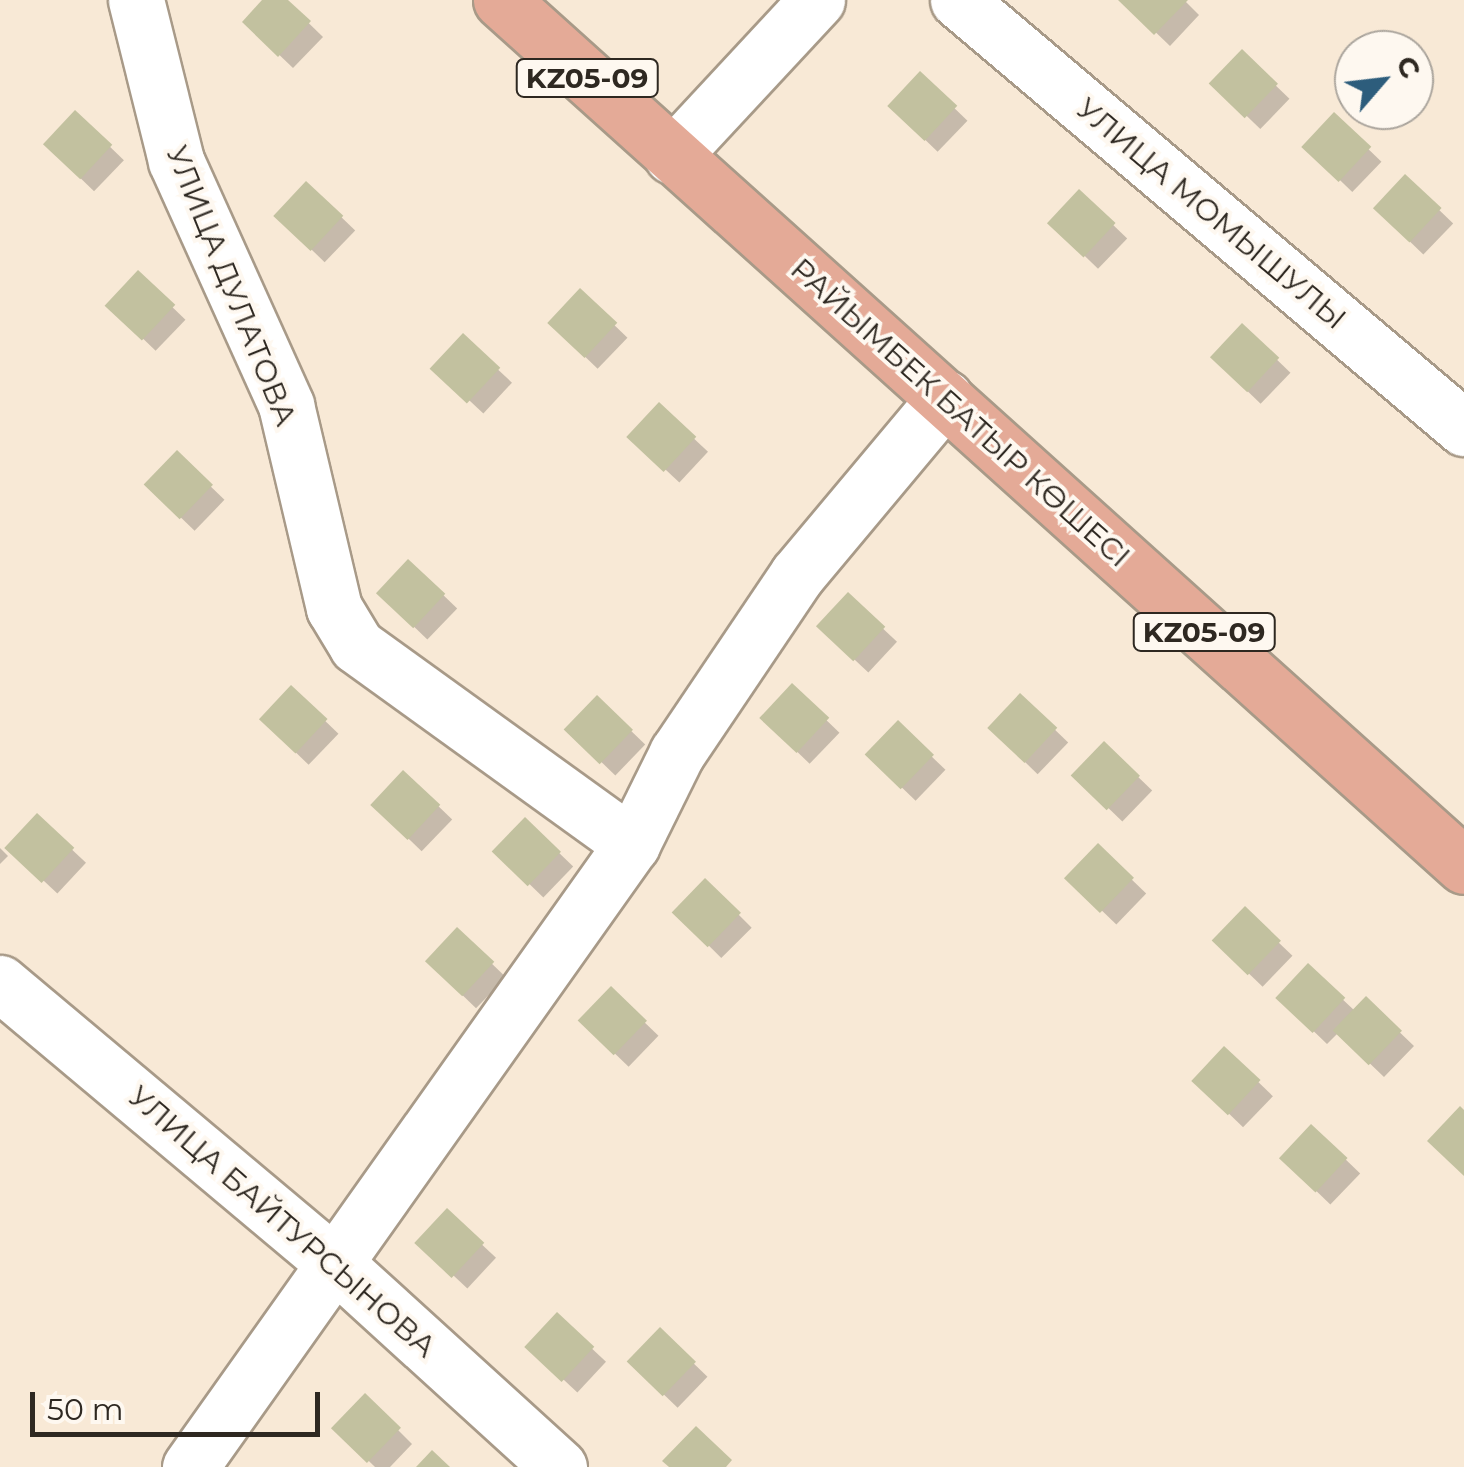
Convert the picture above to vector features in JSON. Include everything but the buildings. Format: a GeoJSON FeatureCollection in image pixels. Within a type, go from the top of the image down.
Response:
{"type":"FeatureCollection","features":[{"type":"Feature","properties":{"kind":"main road","name":"РАЙЫМБЕК БАТЫР КӨШЕСІ"},"geometry":{"type":"LineString","coordinates":[[501,0],[1464,866]]}},
{"type":"Feature","properties":{"kind":"street","name":"УЛИЦА ДУЛАТОВА"},"geometry":{"type":"LineString","coordinates":[[136,0],[176,161],[286,404],[334,608],[357,646],[632,844]]}},
{"type":"Feature","properties":{"kind":"street"},"geometry":{"type":"LineString","coordinates":[[672,156],[817,0]]}},
{"type":"Feature","properties":{"kind":"street","name":"УЛИЦА МОМЫШУЛЫ"},"geometry":{"type":"LineString","coordinates":[[958,0],[1464,428]]}},
{"type":"Feature","properties":{"kind":"street"},"geometry":{"type":"LineString","coordinates":[[190,1467],[632,844],[677,752],[797,575],[944,398]]}},
{"type":"Feature","properties":{"kind":"street","name":"УЛИЦА БАЙТУРСЫНОВА"},"geometry":{"type":"LineString","coordinates":[[0,983],[335,1264],[559,1467]]}}]}
